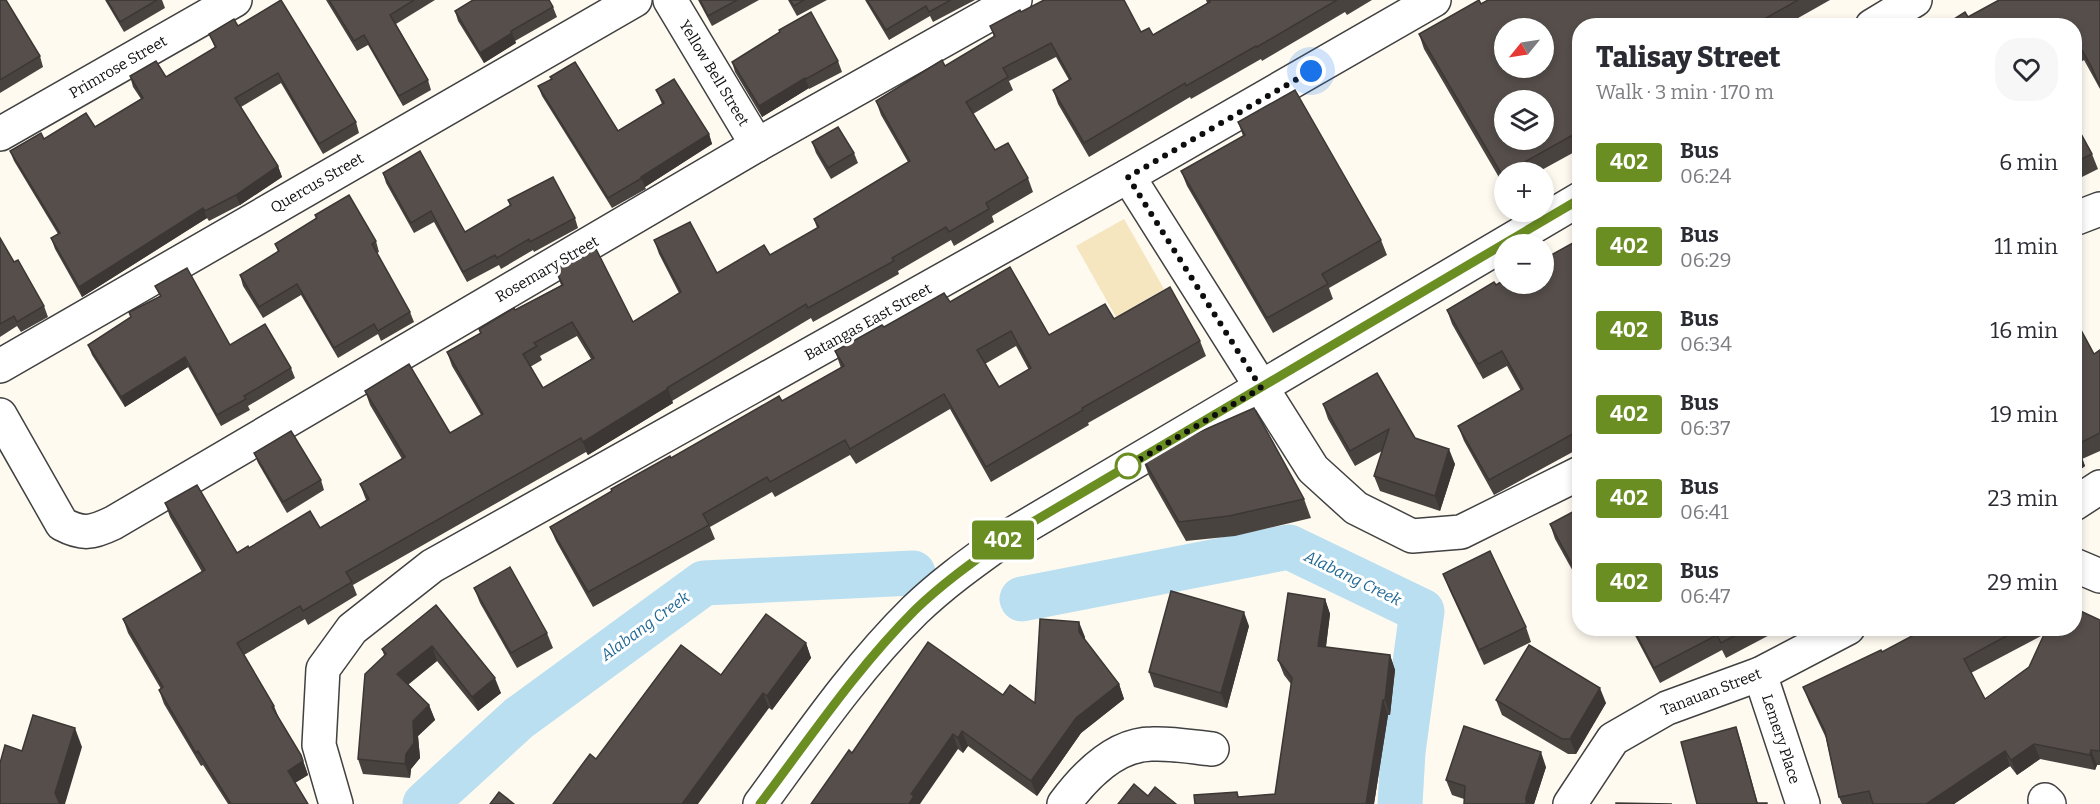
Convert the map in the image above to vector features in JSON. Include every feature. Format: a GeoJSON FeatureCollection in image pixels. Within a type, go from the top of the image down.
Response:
{"type":"FeatureCollection","features":[{"type":"Feature","properties":{"kind":"street","name":"Primrose Street"},"geometry":{"type":"LineString","coordinates":[[0,134],[235,0]]}},
{"type":"Feature","properties":{"kind":"street","name":"Quercus Street"},"geometry":{"type":"LineString","coordinates":[[0,366],[635,0]]}},
{"type":"Feature","properties":{"kind":"street","name":"Yellow Bell Street"},"geometry":{"type":"LineString","coordinates":[[670,0],[757,145]]}},
{"type":"Feature","properties":{"kind":"street","name":"Rosemary Street"},"geometry":{"type":"LineString","coordinates":[[0,415],[62,524],[78,532],[96,531],[113,524],[757,145],[1015,0]]}},
{"type":"Feature","properties":{"kind":"street","name":"Batangas East Street"},"geometry":{"type":"LineString","coordinates":[[336,804],[319,745],[323,669],[352,629],[432,566],[1128,177],[1434,0]]}},
{"type":"Feature","properties":{"kind":"street"},"geometry":{"type":"LineString","coordinates":[[1885,18],[1915,0]]}},
{"type":"Feature","properties":{"kind":"street"},"geometry":{"type":"LineString","coordinates":[[1128,177],[1313,469],[1356,508],[1412,537],[1461,532],[1572,477]]}},
{"type":"Feature","properties":{"kind":"street"},"geometry":{"type":"LineString","coordinates":[[760,804],[854,677],[915,610],[957,573],[1009,536],[1572,204]]}},
{"type":"Feature","properties":{"kind":"street"},"geometry":{"type":"LineString","coordinates":[[2082,216],[2100,209]]}},
{"type":"Feature","properties":{"kind":"street"},"geometry":{"type":"LineString","coordinates":[[2082,499],[2100,487]]}},
{"type":"Feature","properties":{"kind":"street"},"geometry":{"type":"LineString","coordinates":[[2082,568],[2100,576]]}},
{"type":"Feature","properties":{"kind":"street","name":"Tanauan Street"},"geometry":{"type":"LineString","coordinates":[[1570,804],[1613,739],[1667,708],[1760,674],[1833,636]]}},
{"type":"Feature","properties":{"kind":"street","name":"Lemery Place"},"geometry":{"type":"LineString","coordinates":[[1760,674],[1803,804]]}},
{"type":"Feature","properties":{"kind":"street"},"geometry":{"type":"LineString","coordinates":[[1064,804],[1087,777],[1127,749],[1151,744],[1212,749]]}},
{"type":"Feature","properties":{"kind":"sand"},"geometry":{"type":"Polygon","coordinates":[[[1124,219],[1164,289],[1116,317],[1076,246],[1124,219]]]}},
{"type":"Feature","properties":{"kind":"building"},"geometry":{"type":"Polygon","coordinates":[[[0,0],[6,0],[40,56],[0,80],[0,0]]]}},
{"type":"Feature","properties":{"kind":"building"},"geometry":{"type":"Polygon","coordinates":[[[107,0],[157,0],[120,22],[107,0]]]}},
{"type":"Feature","properties":{"kind":"building"},"geometry":{"type":"Polygon","coordinates":[[[281,0],[356,122],[319,144],[278,73],[235,98],[278,166],[236,195],[205,211],[203,208],[79,287],[51,238],[60,233],[10,151],[41,133],[44,139],[86,113],[95,127],[143,98],[130,76],[156,61],[166,77],[216,47],[209,34],[234,19],[238,26],[281,0]]]}},
{"type":"Feature","properties":{"kind":"building"},"geometry":{"type":"Polygon","coordinates":[[[329,0],[414,0],[390,15],[428,80],[399,96],[364,35],[354,41],[329,0]]]}},
{"type":"Feature","properties":{"kind":"building"},"geometry":{"type":"Polygon","coordinates":[[[473,0],[549,0],[553,7],[511,31],[512,33],[480,53],[455,11],[473,0]]]}},
{"type":"Feature","properties":{"kind":"building"},"geometry":{"type":"Polygon","coordinates":[[[700,0],[737,0],[708,16],[700,0]]]}},
{"type":"Feature","properties":{"kind":"building"},"geometry":{"type":"Polygon","coordinates":[[[790,0],[804,0],[794,6],[790,0]]]}},
{"type":"Feature","properties":{"kind":"building"},"geometry":{"type":"Polygon","coordinates":[[[867,0],[951,0],[929,12],[926,6],[886,30],[867,0]]]}},
{"type":"Feature","properties":{"kind":"building"},"geometry":{"type":"Polygon","coordinates":[[[1044,0],[1124,0],[1141,32],[1149,28],[1153,35],[1210,2],[1209,0],[1337,0],[1186,86],[1185,83],[1084,143],[1053,90],[1071,79],[1051,43],[1003,68],[1008,77],[966,102],[995,150],[1008,143],[1028,178],[986,203],[989,209],[949,232],[946,227],[892,258],[894,261],[808,308],[806,304],[583,442],[581,438],[346,572],[352,582],[303,611],[300,606],[237,643],[301,755],[303,761],[288,771],[308,804],[231,804],[198,751],[196,753],[159,690],[163,687],[123,619],[205,570],[165,503],[197,485],[237,553],[310,511],[320,528],[369,499],[360,484],[405,457],[365,391],[409,364],[450,433],[483,414],[447,352],[481,333],[479,329],[514,308],[515,310],[563,285],[555,269],[596,249],[633,322],[681,292],[654,240],[690,222],[717,273],[764,245],[770,255],[819,227],[814,219],[910,161],[876,101],[942,60],[945,66],[995,36],[990,26],[1020,10],[1021,12],[1044,0]],[[572,322],[534,343],[537,346],[523,354],[543,388],[594,358],[572,322]]]}},
{"type":"Feature","properties":{"kind":"building"},"geometry":{"type":"Polygon","coordinates":[[[1479,0],[1481,4],[1488,0],[1798,0],[1766,18],[1572,18],[1572,135],[1554,146],[1554,90],[1494,90],[1494,150],[1546,150],[1525,162],[1494,162],[1419,34],[1479,0]]]}},
{"type":"Feature","properties":{"kind":"building"},"geometry":{"type":"Polygon","coordinates":[[[1999,0],[2100,0],[2100,86],[2082,50],[2082,18],[1956,18],[1965,12],[1968,17],[1999,0]]]}},
{"type":"Feature","properties":{"kind":"building"},"geometry":{"type":"Polygon","coordinates":[[[811,12],[838,61],[759,106],[732,62],[780,32],[779,30],[811,12]]]}},
{"type":"Feature","properties":{"kind":"building"},"geometry":{"type":"Polygon","coordinates":[[[575,62],[618,131],[664,103],[656,90],[674,79],[709,134],[608,198],[538,86],[575,62]]]}},
{"type":"Feature","properties":{"kind":"building"},"geometry":{"type":"Polygon","coordinates":[[[1295,90],[1381,240],[1322,274],[1328,284],[1267,318],[1181,171],[1245,135],[1238,122],[1295,90]]]}},
{"type":"Feature","properties":{"kind":"building"},"geometry":{"type":"Polygon","coordinates":[[[838,127],[854,153],[828,168],[812,142],[838,127]]]}},
{"type":"Feature","properties":{"kind":"building"},"geometry":{"type":"Polygon","coordinates":[[[2082,136],[2092,154],[2082,159],[2082,136]]]}},
{"type":"Feature","properties":{"kind":"building"},"geometry":{"type":"Polygon","coordinates":[[[420,151],[465,232],[511,205],[508,200],[553,177],[575,218],[530,242],[529,239],[497,258],[495,255],[463,272],[431,211],[411,223],[383,173],[420,151]]]}},
{"type":"Feature","properties":{"kind":"building"},"geometry":{"type":"Polygon","coordinates":[[[349,195],[376,241],[372,244],[410,312],[378,331],[374,324],[334,348],[297,284],[259,307],[240,275],[279,251],[275,244],[317,218],[315,215],[349,195]]]}},
{"type":"Feature","properties":{"kind":"building"},"geometry":{"type":"Polygon","coordinates":[[[0,238],[14,262],[18,260],[44,306],[17,322],[14,316],[0,324],[0,238]]]}},
{"type":"Feature","properties":{"kind":"building"},"geometry":{"type":"Polygon","coordinates":[[[1572,243],[1572,434],[1489,480],[1458,426],[1523,389],[1502,351],[1478,364],[1447,310],[1494,282],[1494,294],[1554,294],[1554,253],[1572,243]]]}},
{"type":"Feature","properties":{"kind":"building"},"geometry":{"type":"Polygon","coordinates":[[[1010,267],[1049,335],[1105,304],[1114,319],[1170,287],[1200,341],[1082,408],[1083,410],[986,467],[944,394],[850,449],[845,440],[770,482],[767,477],[703,514],[709,525],[588,592],[550,527],[612,491],[611,489],[670,456],[671,458],[779,396],[782,401],[844,366],[835,351],[882,325],[884,327],[944,293],[950,302],[1010,267]],[[1011,331],[977,350],[999,387],[1031,368],[1011,331]]]}},
{"type":"Feature","properties":{"kind":"building"},"geometry":{"type":"Polygon","coordinates":[[[187,268],[230,345],[265,324],[291,368],[244,396],[246,399],[217,415],[185,357],[121,397],[88,345],[131,317],[129,312],[161,296],[155,286],[187,268]]]}},
{"type":"Feature","properties":{"kind":"building"},"geometry":{"type":"Polygon","coordinates":[[[2082,332],[2094,354],[2100,350],[2100,433],[2082,442],[2082,332]]]}},
{"type":"Feature","properties":{"kind":"building"},"geometry":{"type":"Polygon","coordinates":[[[1377,373],[1415,438],[1449,449],[1435,496],[1374,476],[1389,429],[1350,451],[1323,404],[1377,373]]]}},
{"type":"Feature","properties":{"kind":"building"},"geometry":{"type":"Polygon","coordinates":[[[1254,408],[1304,499],[1229,516],[1179,522],[1142,457],[1254,408]]]}},
{"type":"Feature","properties":{"kind":"building"},"geometry":{"type":"Polygon","coordinates":[[[291,431],[321,480],[283,502],[254,453],[291,431]]]}},
{"type":"Feature","properties":{"kind":"building"},"geometry":{"type":"Polygon","coordinates":[[[1572,512],[1572,564],[1550,524],[1572,512]]]}},
{"type":"Feature","properties":{"kind":"building"},"geometry":{"type":"Polygon","coordinates":[[[1490,551],[1526,627],[1479,650],[1443,574],[1490,551]]]}},
{"type":"Feature","properties":{"kind":"building"},"geometry":{"type":"Polygon","coordinates":[[[510,567],[547,633],[511,653],[474,588],[510,567]]]}},
{"type":"Feature","properties":{"kind":"building"},"geometry":{"type":"Polygon","coordinates":[[[1171,591],[1244,612],[1221,693],[1149,672],[1171,591]]]}},
{"type":"Feature","properties":{"kind":"building"},"geometry":{"type":"Polygon","coordinates":[[[1288,593],[1325,599],[1318,646],[1390,655],[1385,700],[1383,700],[1366,804],[1195,804],[1194,795],[1237,792],[1238,797],[1275,794],[1292,678],[1278,660],[1288,593]]]}},
{"type":"Feature","properties":{"kind":"building"},"geometry":{"type":"Polygon","coordinates":[[[436,605],[495,678],[472,697],[432,646],[397,674],[429,705],[413,721],[414,743],[406,754],[405,764],[358,759],[365,674],[386,654],[382,649],[436,605]]]}},
{"type":"Feature","properties":{"kind":"building"},"geometry":{"type":"Polygon","coordinates":[[[2082,612],[2100,620],[2100,751],[2091,750],[2090,755],[2034,744],[2011,760],[2005,751],[1926,804],[1873,804],[1869,791],[1839,797],[1825,731],[1803,687],[1912,636],[2006,636],[1964,659],[1985,699],[2029,667],[2043,636],[2082,636],[2082,612]]]}},
{"type":"Feature","properties":{"kind":"building"},"geometry":{"type":"Polygon","coordinates":[[[766,614],[806,643],[767,696],[763,693],[682,804],[553,804],[590,754],[596,759],[681,645],[721,675],[766,614]]]}},
{"type":"Feature","properties":{"kind":"building"},"geometry":{"type":"Polygon","coordinates":[[[1040,619],[1079,622],[1079,632],[1119,684],[1076,718],[1031,781],[962,731],[958,738],[953,734],[911,794],[914,796],[909,804],[811,804],[849,750],[852,753],[928,642],[1003,695],[1010,685],[1035,703],[1040,619]]]}},
{"type":"Feature","properties":{"kind":"building"},"geometry":{"type":"Polygon","coordinates":[[[1637,636],[1715,636],[1654,668],[1637,636]]]}},
{"type":"Feature","properties":{"kind":"building"},"geometry":{"type":"Polygon","coordinates":[[[1718,636],[1734,636],[1721,643],[1718,636]]]}},
{"type":"Feature","properties":{"kind":"building"},"geometry":{"type":"Polygon","coordinates":[[[1529,645],[1600,688],[1570,739],[1562,739],[1496,700],[1529,645]]]}},
{"type":"Feature","properties":{"kind":"building"},"geometry":{"type":"Polygon","coordinates":[[[33,715],[75,728],[55,793],[60,804],[0,804],[0,763],[5,745],[22,751],[33,715]]]}},
{"type":"Feature","properties":{"kind":"building"},"geometry":{"type":"Polygon","coordinates":[[[1464,726],[1541,752],[1526,797],[1526,804],[1464,804],[1465,786],[1446,780],[1464,726]]]}},
{"type":"Feature","properties":{"kind":"building"},"geometry":{"type":"Polygon","coordinates":[[[1736,727],[1757,803],[1767,804],[1697,804],[1681,742],[1736,727]]]}},
{"type":"Feature","properties":{"kind":"building"},"geometry":{"type":"Polygon","coordinates":[[[1134,784],[1148,796],[1155,787],[1176,804],[1118,804],[1134,784]]]}},
{"type":"Feature","properties":{"kind":"building"},"geometry":{"type":"Polygon","coordinates":[[[499,792],[514,804],[490,804],[499,792]]]}},
{"type":"Feature","properties":{"kind":"building"},"geometry":{"type":"Polygon","coordinates":[[[1616,803],[1672,804],[1616,804],[1616,803]]]}},
{"type":"Feature","properties":{"kind":"waterway","name":"Alabang Creek"},"geometry":{"type":"LineString","coordinates":[[1022,599],[1289,547],[1422,611],[1403,752],[1400,804]]}},
{"type":"Feature","properties":{"kind":"waterway","name":"Alabang Creek"},"geometry":{"type":"LineString","coordinates":[[425,804],[519,718],[704,583],[913,573]]}},
{"type":"Feature","properties":{"kind":"bus line","name":"402"},"geometry":{"type":"LineString","coordinates":[[760,804],[854,677],[915,610],[957,573],[1009,536],[1572,204]]}},
{"type":"Feature","properties":{"kind":"route"},"geometry":{"type":"LineString","coordinates":[[1128,466],[1125,468],[1261,388],[1128,177],[1311,71]]}}]}
